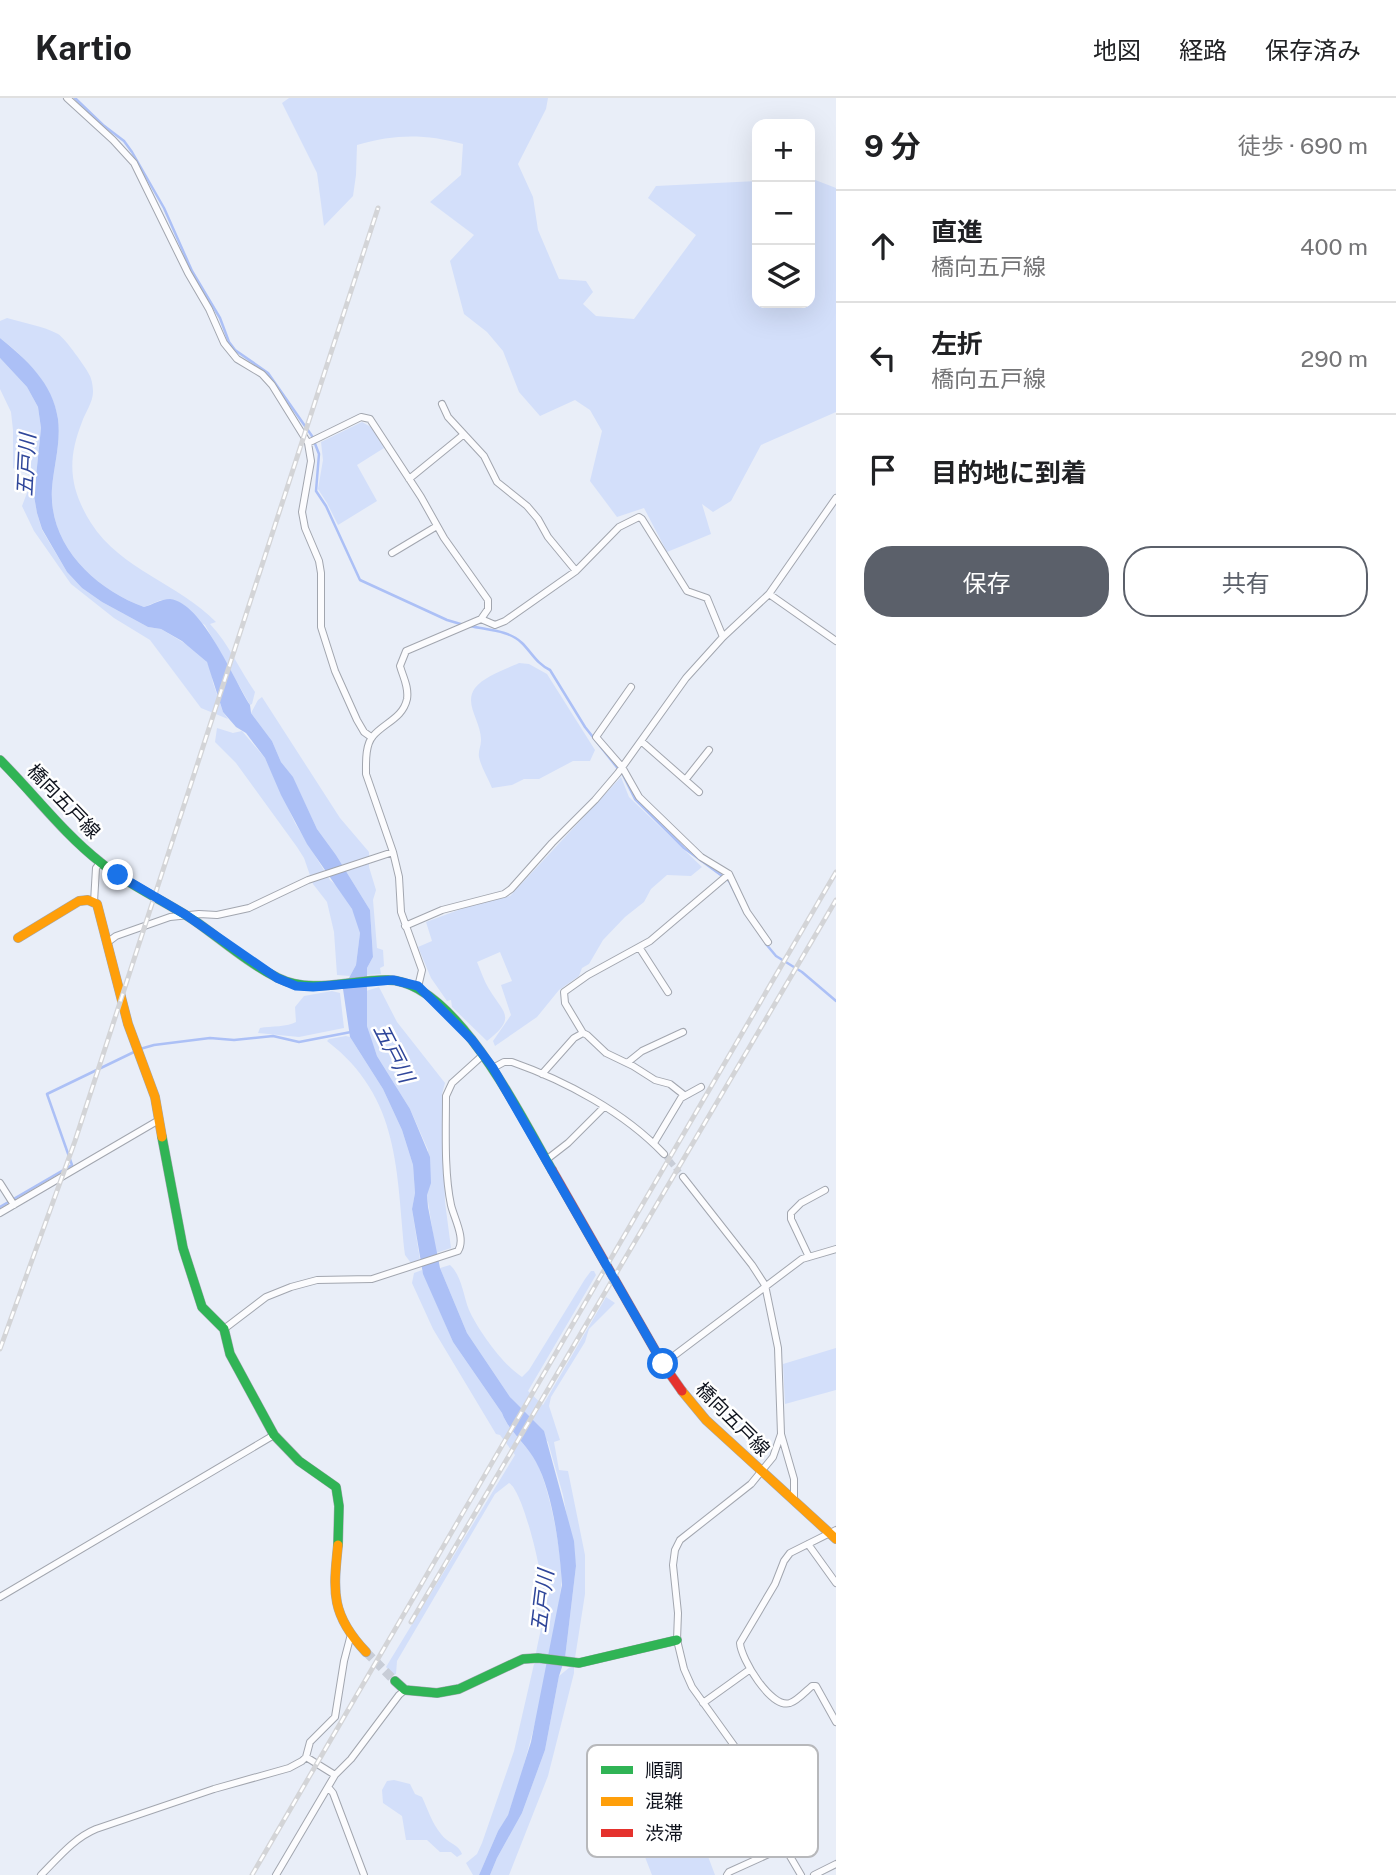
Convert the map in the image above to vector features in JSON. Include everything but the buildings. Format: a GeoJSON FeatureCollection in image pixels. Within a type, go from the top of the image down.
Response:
{"type":"FeatureCollection","features":[{"type":"Feature","properties":{"kind":"street"},"geometry":{"type":"LineString","coordinates":[[67,98],[134,163],[224,343],[237,359],[262,374],[272,385],[308,443],[311,461],[302,512],[304,527],[319,561],[321,573],[321,627],[328,654],[346,696],[364,732],[371,737]]}},
{"type":"Feature","properties":{"kind":"street"},"geometry":{"type":"LineString","coordinates":[[442,404],[447,417],[484,456],[497,482],[527,506],[548,537],[576,570]]}},
{"type":"Feature","properties":{"kind":"street"},"geometry":{"type":"LineString","coordinates":[[308,443],[361,417],[368,417],[488,600],[488,609],[481,619],[406,651],[400,666],[407,686],[407,701],[401,712],[371,737],[365,761],[366,775],[399,877],[401,912],[422,971],[418,986]]}},
{"type":"Feature","properties":{"kind":"street"},"geometry":{"type":"LineString","coordinates":[[409,479],[463,435]]}},
{"type":"Feature","properties":{"kind":"street"},"geometry":{"type":"LineString","coordinates":[[405,926],[442,910],[505,894],[595,800],[686,678],[723,637],[769,594],[836,498]]}},
{"type":"Feature","properties":{"kind":"street"},"geometry":{"type":"LineString","coordinates":[[481,619],[495,625],[505,621],[576,570],[619,527],[639,517],[687,591],[708,598],[723,637]]}},
{"type":"Feature","properties":{"kind":"street"},"geometry":{"type":"LineString","coordinates":[[392,554],[437,526]]}},
{"type":"Feature","properties":{"kind":"street"},"geometry":{"type":"LineString","coordinates":[[769,594],[836,641]]}},
{"type":"Feature","properties":{"kind":"street"},"geometry":{"type":"LineString","coordinates":[[631,688],[596,737],[622,767],[639,797],[701,857],[729,874],[747,912],[768,942]]}},
{"type":"Feature","properties":{"kind":"street"},"geometry":{"type":"LineString","coordinates":[[641,741],[699,792]]}},
{"type":"Feature","properties":{"kind":"street"},"geometry":{"type":"LineString","coordinates":[[686,779],[709,750]]}},
{"type":"Feature","properties":{"kind":"street","name":"橋向五戸線"},"geometry":{"type":"LineString","coordinates":[[0,760],[100,863],[186,915],[277,978],[296,986],[313,987],[383,980],[404,981],[418,986],[445,1011],[493,1068],[663,1364],[695,1409],[793,1500],[834,1534]]}},
{"type":"Feature","properties":{"kind":"street"},"geometry":{"type":"LineString","coordinates":[[108,942],[116,936],[159,921],[186,915],[218,915],[248,908],[308,880],[393,852]]}},
{"type":"Feature","properties":{"kind":"street"},"geometry":{"type":"LineString","coordinates":[[100,863],[96,868],[94,902],[101,916],[128,1024],[155,1097],[178,1226],[194,1287],[205,1312],[224,1329],[230,1354],[274,1435],[299,1461],[335,1487],[340,1508],[333,1595],[350,1638],[366,1652]]}},
{"type":"Feature","properties":{"kind":"street"},"geometry":{"type":"LineString","coordinates":[[684,1095],[670,1084],[655,1080],[607,1053],[583,1033],[565,1003],[564,992],[666,928],[729,874]]}},
{"type":"Feature","properties":{"kind":"street"},"geometry":{"type":"LineString","coordinates":[[18,938],[79,901],[84,899],[94,902]]}},
{"type":"Feature","properties":{"kind":"street"},"geometry":{"type":"LineString","coordinates":[[639,947],[668,992]]}},
{"type":"Feature","properties":{"kind":"street"},"geometry":{"type":"LineString","coordinates":[[626,1063],[642,1051],[683,1032]]}},
{"type":"Feature","properties":{"kind":"street"},"geometry":{"type":"LineString","coordinates":[[542,1074],[574,1038],[583,1033]]}},
{"type":"Feature","properties":{"kind":"street"},"geometry":{"type":"LineString","coordinates":[[224,1329],[266,1297],[291,1287],[317,1280],[372,1279],[453,1255],[461,1247],[461,1236],[451,1202],[446,1096],[452,1083],[483,1055]]}},
{"type":"Feature","properties":{"kind":"street"},"geometry":{"type":"LineString","coordinates":[[493,1068],[504,1062],[513,1062],[542,1074],[604,1107],[654,1143],[664,1154]]}},
{"type":"Feature","properties":{"kind":"street"},"geometry":{"type":"LineString","coordinates":[[654,1143],[684,1095],[701,1087]]}},
{"type":"Feature","properties":{"kind":"street"},"geometry":{"type":"LineString","coordinates":[[545,1160],[568,1143],[604,1107]]}},
{"type":"Feature","properties":{"kind":"street"},"geometry":{"type":"LineString","coordinates":[[0,1213],[159,1120]]}},
{"type":"Feature","properties":{"kind":"street"},"geometry":{"type":"LineString","coordinates":[[683,1177],[765,1285],[778,1349],[781,1434],[794,1479],[793,1500]]}},
{"type":"Feature","properties":{"kind":"street"},"geometry":{"type":"LineString","coordinates":[[0,1182],[14,1205]]}},
{"type":"Feature","properties":{"kind":"street"},"geometry":{"type":"LineString","coordinates":[[809,1257],[791,1219],[791,1213],[801,1203],[825,1190]]}},
{"type":"Feature","properties":{"kind":"street"},"geometry":{"type":"LineString","coordinates":[[663,1364],[765,1285],[809,1257],[836,1249]]}},
{"type":"Feature","properties":{"kind":"street"},"geometry":{"type":"LineString","coordinates":[[734,1745],[692,1688],[684,1669],[677,1640],[678,1613],[673,1565],[675,1550],[680,1540],[751,1484],[773,1457],[781,1434]]}},
{"type":"Feature","properties":{"kind":"street"},"geometry":{"type":"LineString","coordinates":[[0,1597],[274,1435]]}},
{"type":"Feature","properties":{"kind":"street"},"geometry":{"type":"LineString","coordinates":[[834,1534],[790,1553],[740,1643],[740,1650],[749,1670],[774,1699],[781,1703],[792,1703],[812,1686],[816,1686],[836,1721]]}},
{"type":"Feature","properties":{"kind":"street"},"geometry":{"type":"LineString","coordinates":[[808,1544],[836,1583]]}},
{"type":"Feature","properties":{"kind":"street"},"geometry":{"type":"LineString","coordinates":[[41,1875],[73,1843],[96,1829],[214,1789],[289,1768],[306,1757],[310,1742],[335,1717],[350,1638]]}},
{"type":"Feature","properties":{"kind":"street"},"geometry":{"type":"LineString","coordinates":[[395,1681],[405,1690],[420,1693],[445,1692],[474,1683],[514,1662],[538,1658],[574,1663],[677,1640]]}},
{"type":"Feature","properties":{"kind":"street"},"geometry":{"type":"LineString","coordinates":[[703,1703],[749,1670]]}},
{"type":"Feature","properties":{"kind":"street"},"geometry":{"type":"LineString","coordinates":[[275,1875],[335,1775],[351,1759],[405,1690]]}},
{"type":"Feature","properties":{"kind":"street"},"geometry":{"type":"LineString","coordinates":[[306,1757],[335,1775]]}},
{"type":"Feature","properties":{"kind":"street"},"geometry":{"type":"LineString","coordinates":[[328,1787],[333,1793],[364,1875]]}},
{"type":"Feature","properties":{"kind":"street"},"geometry":{"type":"LineString","coordinates":[[727,1875],[762,1857]]}},
{"type":"Feature","properties":{"kind":"street"},"geometry":{"type":"LineString","coordinates":[[790,1857],[801,1875]]}},
{"type":"Feature","properties":{"kind":"street"},"geometry":{"type":"LineString","coordinates":[[814,1875],[836,1864]]}},
{"type":"Feature","properties":{"kind":"shaded area"},"geometry":{"type":"Polygon","coordinates":[[[289,98],[548,98],[546,109],[518,164],[533,197],[538,230],[559,279],[586,281],[593,292],[583,304],[596,316],[634,319],[696,235],[648,198],[656,186],[752,181],[752,308],[815,308],[815,180],[836,188],[836,412],[761,445],[731,501],[713,512],[702,504],[711,534],[667,552],[644,508],[617,517],[590,481],[602,431],[590,410],[575,400],[540,416],[519,392],[503,351],[487,332],[464,314],[450,261],[474,235],[430,202],[461,175],[463,144],[435,138],[410,137],[357,145],[353,196],[324,226],[317,173],[282,103],[289,98]]]}},
{"type":"Feature","properties":{"kind":"shaded area"},"geometry":{"type":"Polygon","coordinates":[[[7,318],[58,334],[85,367],[91,380],[93,396],[77,436],[72,461],[78,498],[91,523],[118,553],[201,608],[216,622],[210,624],[255,692],[252,704],[250,705],[205,625],[161,600],[144,607],[108,589],[78,562],[66,546],[53,509],[52,488],[59,436],[55,407],[44,383],[19,354],[0,338],[0,321],[7,318]]]}},
{"type":"Feature","properties":{"kind":"shaded area"},"geometry":{"type":"Polygon","coordinates":[[[0,358],[27,387],[38,407],[41,428],[34,496],[42,530],[67,572],[82,588],[102,602],[148,627],[161,629],[199,652],[211,671],[223,712],[228,719],[201,708],[150,640],[114,618],[71,584],[34,531],[22,506],[29,475],[13,468],[11,412],[0,389],[0,358]]]}},
{"type":"Feature","properties":{"kind":"shaded area"},"geometry":{"type":"Polygon","coordinates":[[[362,422],[371,427],[384,448],[357,465],[377,501],[338,525],[318,489],[323,460],[321,442],[362,422]]]}},
{"type":"Feature","properties":{"kind":"shaded area"},"geometry":{"type":"Polygon","coordinates":[[[519,663],[529,664],[547,674],[595,750],[590,761],[573,761],[539,779],[524,779],[512,785],[492,788],[479,757],[481,734],[472,707],[472,694],[484,680],[519,663]]]}},
{"type":"Feature","properties":{"kind":"shaded area"},"geometry":{"type":"Polygon","coordinates":[[[262,697],[340,818],[369,852],[369,867],[376,890],[373,900],[377,948],[383,950],[384,966],[380,968],[381,974],[367,975],[367,968],[373,957],[370,910],[317,829],[272,741],[251,713],[262,697]]]}},
{"type":"Feature","properties":{"kind":"shaded area"},"geometry":{"type":"Polygon","coordinates":[[[217,728],[233,733],[242,731],[265,758],[295,823],[330,880],[352,909],[359,923],[360,933],[356,965],[350,976],[337,975],[334,932],[327,902],[313,884],[304,858],[236,763],[215,742],[217,728]]]}},
{"type":"Feature","properties":{"kind":"shaded area"},"geometry":{"type":"Polygon","coordinates":[[[621,777],[629,797],[702,867],[691,876],[667,875],[651,889],[644,902],[603,940],[579,976],[559,990],[537,1017],[495,1046],[493,1041],[511,1015],[501,985],[512,981],[500,952],[477,962],[487,986],[505,1015],[502,1026],[487,1041],[452,1007],[451,1000],[447,1001],[431,978],[418,947],[432,941],[426,922],[472,905],[510,896],[621,777]]]}},
{"type":"Feature","properties":{"kind":"shaded area"},"geometry":{"type":"Polygon","coordinates":[[[379,987],[397,1022],[445,1083],[442,1094],[445,1202],[451,1248],[436,1253],[427,1195],[428,1150],[410,1109],[377,1056],[367,1026],[366,991],[379,987]]]}},
{"type":"Feature","properties":{"kind":"shaded area"},"geometry":{"type":"Polygon","coordinates":[[[332,991],[340,993],[344,1028],[299,1037],[258,1033],[260,1028],[296,1022],[295,1007],[304,996],[332,991]]]}},
{"type":"Feature","properties":{"kind":"shaded area"},"geometry":{"type":"Polygon","coordinates":[[[350,1037],[383,1089],[402,1130],[413,1165],[415,1193],[412,1209],[420,1260],[411,1263],[405,1255],[396,1165],[382,1112],[369,1087],[351,1063],[327,1041],[350,1037]]]}},
{"type":"Feature","properties":{"kind":"shaded area"},"geometry":{"type":"Polygon","coordinates":[[[450,1265],[462,1286],[469,1310],[478,1327],[499,1356],[522,1377],[529,1370],[585,1279],[594,1271],[596,1275],[528,1391],[543,1405],[606,1297],[615,1303],[589,1329],[585,1342],[551,1397],[549,1406],[560,1440],[554,1442],[559,1470],[568,1471],[585,1555],[585,1594],[575,1658],[565,1658],[576,1566],[563,1495],[548,1442],[510,1397],[467,1333],[440,1268],[450,1265]]]}},
{"type":"Feature","properties":{"kind":"shaded area"},"geometry":{"type":"Polygon","coordinates":[[[422,1270],[453,1342],[541,1472],[558,1541],[561,1587],[549,1655],[536,1653],[544,1609],[541,1577],[527,1519],[515,1490],[509,1483],[495,1494],[397,1661],[396,1674],[393,1675],[386,1667],[515,1455],[500,1435],[496,1434],[433,1329],[412,1283],[414,1273],[422,1270]]]}},
{"type":"Feature","properties":{"kind":"shaded area"},"geometry":{"type":"Polygon","coordinates":[[[836,1348],[836,1390],[785,1404],[783,1364],[836,1348]]]}},
{"type":"Feature","properties":{"kind":"shaded area"},"geometry":{"type":"Polygon","coordinates":[[[534,1664],[547,1664],[539,1708],[521,1776],[508,1815],[479,1875],[473,1875],[466,1863],[477,1854],[482,1843],[514,1751],[534,1664]]]}},
{"type":"Feature","properties":{"kind":"shaded area"},"geometry":{"type":"Polygon","coordinates":[[[574,1667],[574,1673],[548,1776],[509,1875],[490,1875],[522,1813],[545,1750],[559,1676],[574,1667]]]}},
{"type":"Feature","properties":{"kind":"shaded area"},"geometry":{"type":"Polygon","coordinates":[[[387,1781],[410,1784],[415,1794],[422,1797],[438,1830],[462,1854],[457,1857],[451,1852],[440,1852],[427,1840],[406,1840],[402,1816],[383,1803],[382,1790],[387,1781]]]}},
{"type":"Feature","properties":{"kind":"shaded area"},"geometry":{"type":"Polygon","coordinates":[[[645,1857],[708,1857],[715,1875],[652,1875],[645,1857]]]}},
{"type":"Feature","properties":{"kind":"water"},"geometry":{"type":"Polygon","coordinates":[[[0,338],[37,373],[55,406],[59,436],[52,488],[53,509],[66,546],[92,576],[126,599],[144,607],[170,599],[182,603],[194,613],[216,644],[250,705],[251,713],[272,741],[281,762],[293,777],[317,829],[370,910],[373,957],[367,968],[367,1026],[377,1056],[410,1109],[430,1157],[428,1207],[440,1268],[467,1333],[510,1397],[544,1431],[574,1541],[576,1566],[565,1658],[545,1750],[522,1813],[490,1875],[479,1875],[508,1815],[531,1742],[562,1585],[557,1539],[547,1489],[532,1456],[453,1342],[423,1274],[412,1209],[415,1193],[413,1165],[402,1130],[383,1089],[350,1037],[343,989],[356,965],[360,933],[352,909],[307,844],[265,758],[246,733],[236,727],[223,712],[207,662],[182,641],[161,629],[148,627],[102,602],[82,588],[67,572],[42,529],[34,496],[41,428],[38,407],[27,387],[0,358],[0,338]]]}},
{"type":"Feature","properties":{"kind":"waterway"},"geometry":{"type":"LineString","coordinates":[[75,98],[124,141],[132,152],[164,208],[192,271],[220,318],[229,342],[235,350],[268,373],[312,436],[319,454],[316,491],[326,506],[360,580],[447,620],[464,625]]}},
{"type":"Feature","properties":{"kind":"waterway"},"geometry":{"type":"LineString","coordinates":[[470,626],[511,635],[550,670],[585,727],[623,775],[635,799],[684,848],[729,881],[743,909]]}},
{"type":"Feature","properties":{"kind":"waterway"},"geometry":{"type":"LineString","coordinates":[[766,944],[776,956],[802,972],[836,1001]]}},
{"type":"Feature","properties":{"kind":"waterway"},"geometry":{"type":"LineString","coordinates":[[140,1049],[210,1038],[234,1040],[273,1036],[299,1042],[351,1032]]}},
{"type":"Feature","properties":{"kind":"waterway"},"geometry":{"type":"LineString","coordinates":[[0,1207],[72,1165],[47,1094],[134,1052]]}},
{"type":"Feature","properties":{"kind":"tunnel"},"geometry":{"type":"LineString","coordinates":[[664,1154],[683,1177]]}},
{"type":"Feature","properties":{"kind":"tunnel"},"geometry":{"type":"LineString","coordinates":[[366,1652],[395,1681]]}},
{"type":"Feature","properties":{"kind":"railway"},"geometry":{"type":"LineString","coordinates":[[0,1349],[75,1141],[378,208]]}},
{"type":"Feature","properties":{"kind":"railway"},"geometry":{"type":"LineString","coordinates":[[252,1875],[836,872]]}},
{"type":"Feature","properties":{"kind":"railway"},"geometry":{"type":"LineString","coordinates":[[411,1622],[836,900]]}},
{"type":"Feature","properties":{"kind":"traffic: fast"},"geometry":{"type":"LineString","coordinates":[[0,760],[86,851],[123,878],[195,921],[267,972],[291,983],[318,986],[388,980],[413,986],[438,1003],[484,1056],[552,1170]]}},
{"type":"Feature","properties":{"kind":"traffic: fast"},"geometry":{"type":"LineString","coordinates":[[162,1137],[183,1248],[202,1307],[224,1329],[230,1354],[274,1435],[299,1461],[336,1487],[339,1506],[338,1545]]}},
{"type":"Feature","properties":{"kind":"traffic: fast"},"geometry":{"type":"LineString","coordinates":[[395,1681],[405,1690],[437,1693],[459,1689],[523,1659],[579,1663],[677,1640]]}},
{"type":"Feature","properties":{"kind":"traffic: slow"},"geometry":{"type":"LineString","coordinates":[[18,938],[79,901],[88,900],[97,904],[128,1024],[155,1097],[162,1137]]}},
{"type":"Feature","properties":{"kind":"traffic: slow"},"geometry":{"type":"LineString","coordinates":[[682,1391],[706,1420],[836,1539]]}},
{"type":"Feature","properties":{"kind":"traffic: slow"},"geometry":{"type":"LineString","coordinates":[[338,1545],[335,1590],[340,1615],[366,1652]]}},
{"type":"Feature","properties":{"kind":"traffic: jam"},"geometry":{"type":"LineString","coordinates":[[552,1170],[663,1364],[682,1391]]}},
{"type":"Feature","properties":{"kind":"route"},"geometry":{"type":"LineString","coordinates":[[118,875],[186,915],[277,978],[296,986],[393,980],[418,986],[472,1040],[493,1068],[663,1364]]}},
{"type":"Feature","properties":{"kind":"water label","name":"五戸川"},"geometry":{"type":"Point","coordinates":[26,465]}},
{"type":"Feature","properties":{"kind":"water label","name":"五戸川"},"geometry":{"type":"Point","coordinates":[394,1053]}},
{"type":"Feature","properties":{"kind":"water label","name":"五戸川"},"geometry":{"type":"Point","coordinates":[542,1601]}}]}
